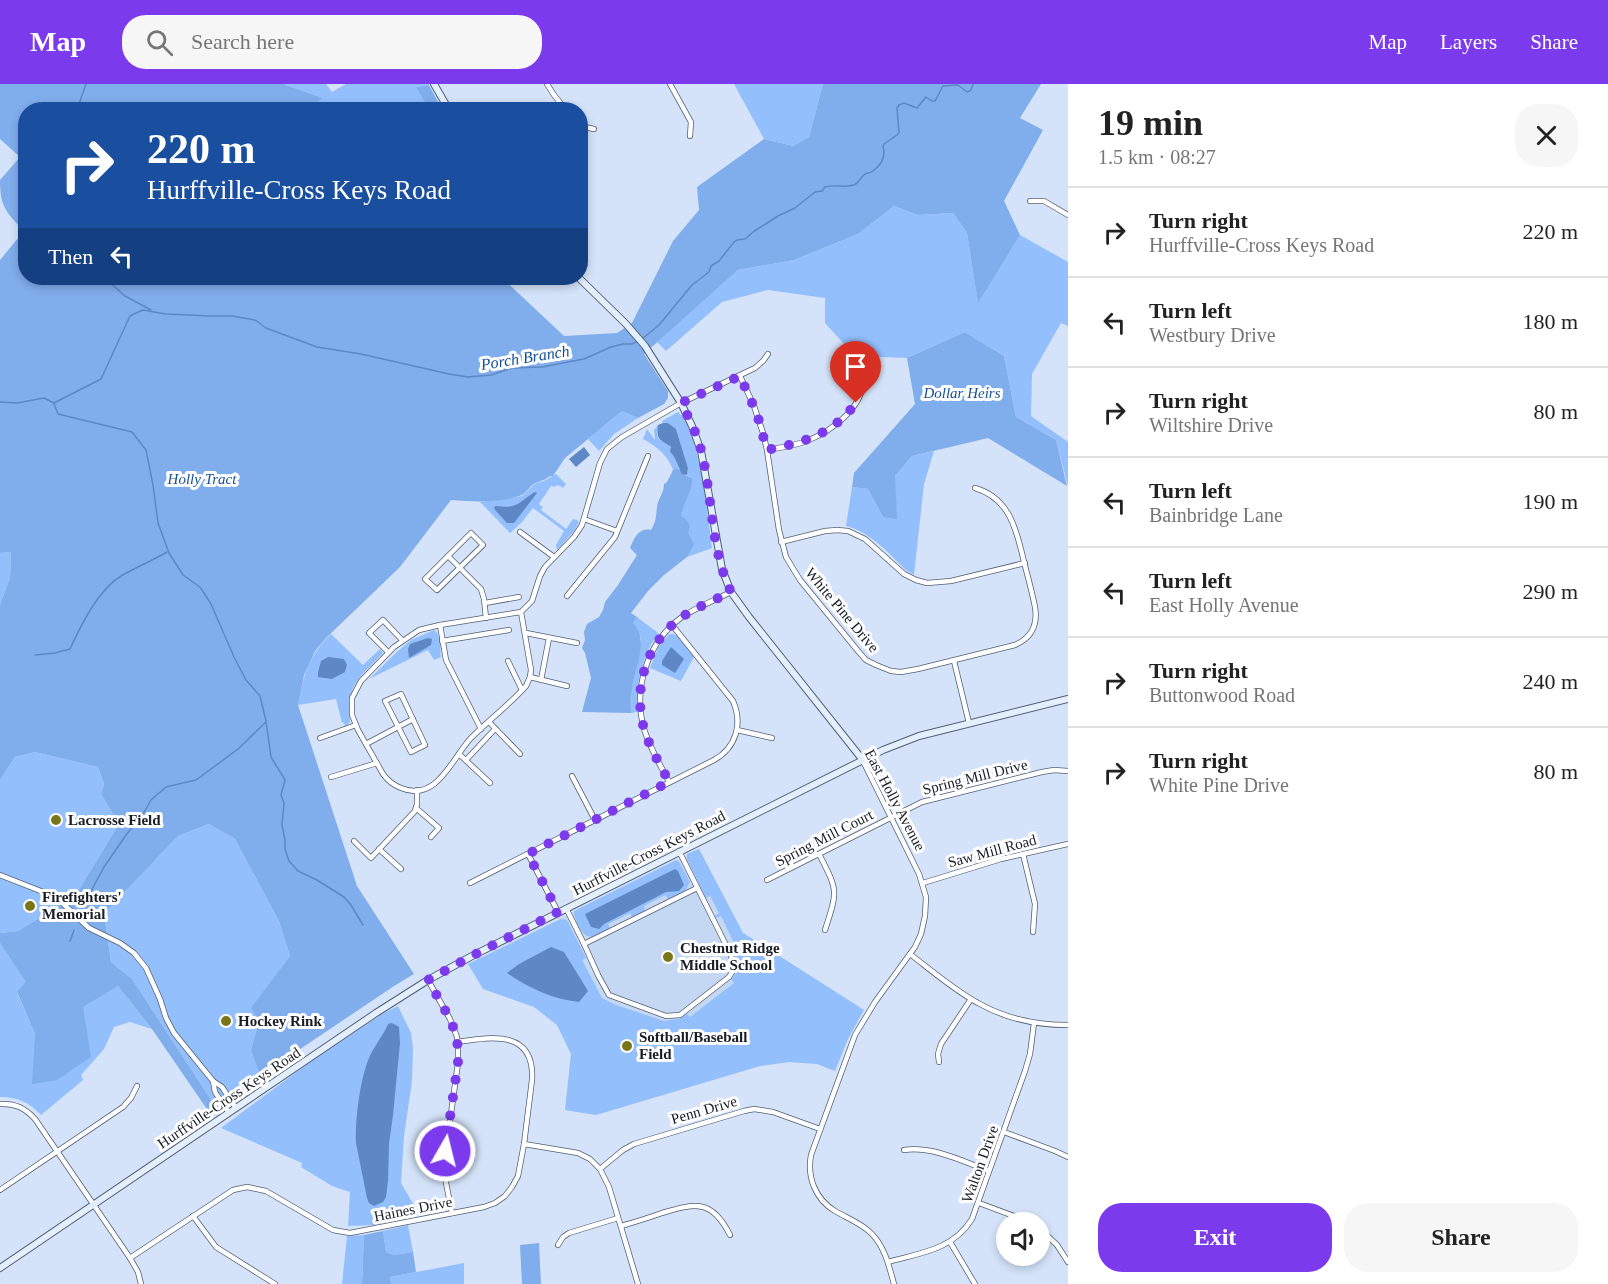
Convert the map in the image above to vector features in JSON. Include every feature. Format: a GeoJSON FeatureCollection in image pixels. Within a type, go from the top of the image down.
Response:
{"type":"FeatureCollection","features":[{"type":"Feature","properties":{"kind":"main road"},"geometry":{"type":"LineString","coordinates":[[434,84],[444,102]]}},
{"type":"Feature","properties":{"kind":"main road","name":"East Holly Avenue"},"geometry":{"type":"LineString","coordinates":[[586,285],[645,345],[681,403],[692,426],[701,452],[719,556],[731,592],[862,759]]}},
{"type":"Feature","properties":{"kind":"main road","name":"Hurffville-Cross Keys Road"},"geometry":{"type":"LineString","coordinates":[[0,1268],[376,1013],[428,980],[472,956],[862,759],[919,736],[1068,699]]}},
{"type":"Feature","properties":{"kind":"street"},"geometry":{"type":"LineString","coordinates":[[547,84],[559,102]]}},
{"type":"Feature","properties":{"kind":"street"},"geometry":{"type":"LineString","coordinates":[[670,84],[691,122],[690,136]]}},
{"type":"Feature","properties":{"kind":"street"},"geometry":{"type":"LineString","coordinates":[[588,128],[594,129]]}},
{"type":"Feature","properties":{"kind":"street"},"geometry":{"type":"LineString","coordinates":[[1029,201],[1046,202],[1068,215]]}},
{"type":"Feature","properties":{"kind":"street"},"geometry":{"type":"LineString","coordinates":[[521,612],[531,670],[530,677],[522,690],[481,729],[439,781],[427,788],[408,791],[392,784],[385,777],[366,744],[351,710],[354,692],[361,681],[388,652],[419,630],[521,612],[532,601],[542,572],[574,537],[584,519],[597,470],[607,449],[622,437],[681,403],[759,365],[768,354]]}},
{"type":"Feature","properties":{"kind":"street"},"geometry":{"type":"LineString","coordinates":[[767,450],[805,441],[837,423],[859,398],[863,387],[863,370]]}},
{"type":"Feature","properties":{"kind":"street","name":"White Pine Drive"},"geometry":{"type":"LineString","coordinates":[[740,376],[757,414],[767,450],[781,542],[789,563],[800,580],[866,660],[885,669],[901,672],[1014,645],[1023,641],[1031,632],[1035,625],[1036,612],[1016,531],[1005,508],[994,496],[975,488]]}},
{"type":"Feature","properties":{"kind":"street"},"geometry":{"type":"LineString","coordinates":[[567,596],[611,543],[648,456]]}},
{"type":"Feature","properties":{"kind":"street"},"geometry":{"type":"LineString","coordinates":[[584,519],[617,531]]}},
{"type":"Feature","properties":{"kind":"street"},"geometry":{"type":"LineString","coordinates":[[781,542],[825,531],[848,531],[865,539],[904,574],[927,583],[951,581],[1025,563]]}},
{"type":"Feature","properties":{"kind":"street"},"geometry":{"type":"LineString","coordinates":[[520,532],[554,557]]}},
{"type":"Feature","properties":{"kind":"street"},"geometry":{"type":"LineString","coordinates":[[471,533],[483,544],[437,591],[425,579],[448,556],[471,533]]}},
{"type":"Feature","properties":{"kind":"street"},"geometry":{"type":"LineString","coordinates":[[448,556],[479,586],[485,603],[486,618]]}},
{"type":"Feature","properties":{"kind":"street"},"geometry":{"type":"LineString","coordinates":[[669,782],[647,737],[642,718],[640,701],[642,680],[649,657],[672,625],[689,613],[731,592]]}},
{"type":"Feature","properties":{"kind":"street"},"geometry":{"type":"LineString","coordinates":[[485,603],[519,597]]}},
{"type":"Feature","properties":{"kind":"street"},"geometry":{"type":"LineString","coordinates":[[388,652],[369,633],[383,620],[402,640]]}},
{"type":"Feature","properties":{"kind":"street"},"geometry":{"type":"LineString","coordinates":[[440,625],[448,664],[481,729]]}},
{"type":"Feature","properties":{"kind":"street"},"geometry":{"type":"LineString","coordinates":[[470,883],[723,755],[732,744],[737,730],[737,712],[732,699],[672,625]]}},
{"type":"Feature","properties":{"kind":"street"},"geometry":{"type":"LineString","coordinates":[[442,641],[508,630]]}},
{"type":"Feature","properties":{"kind":"street"},"geometry":{"type":"LineString","coordinates":[[526,633],[577,643]]}},
{"type":"Feature","properties":{"kind":"street"},"geometry":{"type":"LineString","coordinates":[[541,680],[549,638]]}},
{"type":"Feature","properties":{"kind":"street"},"geometry":{"type":"LineString","coordinates":[[508,661],[522,690]]}},
{"type":"Feature","properties":{"kind":"street"},"geometry":{"type":"LineString","coordinates":[[954,661],[969,723]]}},
{"type":"Feature","properties":{"kind":"street"},"geometry":{"type":"LineString","coordinates":[[530,677],[567,686]]}},
{"type":"Feature","properties":{"kind":"street"},"geometry":{"type":"LineString","coordinates":[[401,694],[413,719],[425,745],[411,752],[385,701],[401,694]]}},
{"type":"Feature","properties":{"kind":"street"},"geometry":{"type":"LineString","coordinates":[[366,744],[413,719]]}},
{"type":"Feature","properties":{"kind":"street"},"geometry":{"type":"LineString","coordinates":[[489,722],[520,754]]}},
{"type":"Feature","properties":{"kind":"street"},"geometry":{"type":"LineString","coordinates":[[320,738],[356,725]]}},
{"type":"Feature","properties":{"kind":"street"},"geometry":{"type":"LineString","coordinates":[[466,760],[495,729]]}},
{"type":"Feature","properties":{"kind":"street"},"geometry":{"type":"LineString","coordinates":[[737,730],[772,738]]}},
{"type":"Feature","properties":{"kind":"street"},"geometry":{"type":"LineString","coordinates":[[459,754],[490,783]]}},
{"type":"Feature","properties":{"kind":"street","name":"East Holly Avenue"},"geometry":{"type":"LineString","coordinates":[[862,759],[922,882],[926,903],[924,922],[910,954],[875,1002],[855,1035],[811,1155],[810,1177],[814,1189],[828,1206],[861,1225],[882,1247],[894,1284]]}},
{"type":"Feature","properties":{"kind":"street"},"geometry":{"type":"LineString","coordinates":[[331,777],[377,763]]}},
{"type":"Feature","properties":{"kind":"street","name":"Spring Mill Drive"},"geometry":{"type":"LineString","coordinates":[[891,818],[933,798],[1048,771],[1068,771]]}},
{"type":"Feature","properties":{"kind":"street"},"geometry":{"type":"LineString","coordinates":[[572,776],[595,820]]}},
{"type":"Feature","properties":{"kind":"street"},"geometry":{"type":"LineString","coordinates":[[354,841],[371,858],[416,808],[417,790]]}},
{"type":"Feature","properties":{"kind":"street"},"geometry":{"type":"LineString","coordinates":[[416,808],[439,828],[431,837]]}},
{"type":"Feature","properties":{"kind":"street","name":"Spring Mill Court"},"geometry":{"type":"LineString","coordinates":[[767,880],[891,818]]}},
{"type":"Feature","properties":{"kind":"street","name":"Saw Mill Road"},"geometry":{"type":"LineString","coordinates":[[922,882],[1068,844]]}},
{"type":"Feature","properties":{"kind":"street"},"geometry":{"type":"LineString","coordinates":[[379,849],[401,869]]}},
{"type":"Feature","properties":{"kind":"street"},"geometry":{"type":"LineString","coordinates":[[566,908],[609,995],[666,1016],[680,1015],[729,977],[734,969],[731,955],[679,851]]}},
{"type":"Feature","properties":{"kind":"street"},"geometry":{"type":"LineString","coordinates":[[528,854],[558,912]]}},
{"type":"Feature","properties":{"kind":"street"},"geometry":{"type":"LineString","coordinates":[[819,854],[833,882],[835,892],[825,930]]}},
{"type":"Feature","properties":{"kind":"street"},"geometry":{"type":"LineString","coordinates":[[1023,854],[1035,904],[1033,932]]}},
{"type":"Feature","properties":{"kind":"street"},"geometry":{"type":"LineString","coordinates":[[0,875],[56,897],[89,928],[120,943],[134,953],[146,968],[174,1033],[213,1081],[222,1087],[236,1108]]}},
{"type":"Feature","properties":{"kind":"street"},"geometry":{"type":"LineString","coordinates":[[584,944],[697,888]]}},
{"type":"Feature","properties":{"kind":"street"},"geometry":{"type":"LineString","coordinates":[[910,954],[971,999],[999,1013],[1034,1023],[1068,1025]]}},
{"type":"Feature","properties":{"kind":"street"},"geometry":{"type":"LineString","coordinates":[[428,980],[450,1019],[457,1042],[458,1063],[445,1157],[446,1182],[452,1213]]}},
{"type":"Feature","properties":{"kind":"street"},"geometry":{"type":"LineString","coordinates":[[939,1062],[938,1054],[941,1044],[971,999]]}},
{"type":"Feature","properties":{"kind":"street","name":"Walton Drive"},"geometry":{"type":"LineString","coordinates":[[888,1262],[950,1242],[969,1223],[979,1203],[1027,1065],[1034,1023]]}},
{"type":"Feature","properties":{"kind":"street","name":"Haines Drive"},"geometry":{"type":"LineString","coordinates":[[130,1257],[238,1188],[247,1187],[266,1191],[339,1232],[350,1233],[495,1203],[505,1196],[518,1176],[532,1074],[530,1060],[514,1042],[503,1038],[487,1037],[457,1042]]}},
{"type":"Feature","properties":{"kind":"street"},"geometry":{"type":"LineString","coordinates":[[213,1081],[215,1092],[229,1113]]}},
{"type":"Feature","properties":{"kind":"street"},"geometry":{"type":"LineString","coordinates":[[0,1190],[123,1107],[137,1086]]}},
{"type":"Feature","properties":{"kind":"street"},"geometry":{"type":"LineString","coordinates":[[0,1104],[21,1107],[35,1119],[130,1257],[141,1284]]}},
{"type":"Feature","properties":{"kind":"street","name":"Penn Drive"},"geometry":{"type":"LineString","coordinates":[[600,1169],[634,1144],[749,1110],[773,1112],[820,1129]]}},
{"type":"Feature","properties":{"kind":"street"},"geometry":{"type":"LineString","coordinates":[[1004,1132],[1068,1157]]}},
{"type":"Feature","properties":{"kind":"street"},"geometry":{"type":"LineString","coordinates":[[524,1144],[578,1153],[590,1159],[600,1169],[609,1187],[638,1284]]}},
{"type":"Feature","properties":{"kind":"street"},"geometry":{"type":"LineString","coordinates":[[904,1150],[929,1150],[989,1171]]}},
{"type":"Feature","properties":{"kind":"street"},"geometry":{"type":"LineString","coordinates":[[979,1203],[1003,1212]]}},
{"type":"Feature","properties":{"kind":"street"},"geometry":{"type":"LineString","coordinates":[[621,1226],[682,1207],[698,1206],[719,1216],[730,1235]]}},
{"type":"Feature","properties":{"kind":"street"},"geometry":{"type":"LineString","coordinates":[[193,1215],[216,1247],[275,1284]]}},
{"type":"Feature","properties":{"kind":"street"},"geometry":{"type":"LineString","coordinates":[[558,1245],[569,1233],[618,1218]]}},
{"type":"Feature","properties":{"kind":"street"},"geometry":{"type":"LineString","coordinates":[[1050,1238],[1068,1262]]}},
{"type":"Feature","properties":{"kind":"street"},"geometry":{"type":"LineString","coordinates":[[950,1242],[975,1284]]}},
{"type":"Feature","properties":{"kind":"shaded area"},"geometry":{"type":"Polygon","coordinates":[[[283,84],[326,84],[332,92],[346,84],[429,85],[417,87],[425,102],[317,102],[323,98],[283,84]]]}},
{"type":"Feature","properties":{"kind":"shaded area"},"geometry":{"type":"Polygon","coordinates":[[[734,84],[823,84],[809,137],[793,146],[764,139],[734,84]]]}},
{"type":"Feature","properties":{"kind":"shaded area"},"geometry":{"type":"Polygon","coordinates":[[[894,206],[918,215],[953,213],[967,233],[978,302],[1020,235],[1068,262],[1068,326],[1061,323],[1032,374],[1031,416],[1068,442],[1068,486],[1056,440],[1016,417],[1004,356],[965,332],[907,358],[855,356],[825,323],[825,298],[768,290],[722,302],[666,351],[657,342],[738,270],[794,260],[858,234],[894,206]]]}},
{"type":"Feature","properties":{"kind":"shaded area"},"geometry":{"type":"Polygon","coordinates":[[[622,411],[638,418],[614,434],[599,451],[588,439],[622,411]]]}},
{"type":"Feature","properties":{"kind":"shaded area"},"geometry":{"type":"Polygon","coordinates":[[[678,412],[686,422],[697,455],[712,548],[687,557],[693,544],[683,523],[681,511],[691,487],[692,478],[687,475],[688,468],[676,429],[662,421],[678,412]]]}},
{"type":"Feature","properties":{"kind":"shaded area"},"geometry":{"type":"Polygon","coordinates":[[[668,423],[676,429],[688,468],[687,475],[682,474],[670,452],[671,447],[659,437],[658,425],[668,423]]]}},
{"type":"Feature","properties":{"kind":"shaded area"},"geometry":{"type":"Polygon","coordinates":[[[658,425],[658,437],[671,448],[680,470],[676,468],[673,470],[661,452],[643,439],[647,429],[655,440],[654,430],[658,425]]]}},
{"type":"Feature","properties":{"kind":"shaded area"},"geometry":{"type":"Polygon","coordinates":[[[584,447],[590,455],[576,467],[569,459],[584,447]]]}},
{"type":"Feature","properties":{"kind":"shaded area"},"geometry":{"type":"Polygon","coordinates":[[[934,451],[924,484],[914,575],[872,538],[846,526],[852,487],[868,489],[883,517],[895,476],[912,456],[934,451]]]}},
{"type":"Feature","properties":{"kind":"shaded area"},"geometry":{"type":"Polygon","coordinates":[[[556,474],[566,484],[563,488],[558,485],[551,486],[539,504],[543,507],[541,510],[566,529],[573,519],[579,522],[557,550],[556,545],[564,531],[533,508],[510,533],[480,502],[522,496],[536,483],[556,474]]]}},
{"type":"Feature","properties":{"kind":"shaded area"},"geometry":{"type":"Polygon","coordinates":[[[535,492],[537,493],[514,523],[507,523],[495,510],[496,506],[509,507],[517,504],[535,492]]]}},
{"type":"Feature","properties":{"kind":"shaded area"},"geometry":{"type":"Polygon","coordinates":[[[11,552],[10,578],[0,605],[0,553],[11,552]]]}},
{"type":"Feature","properties":{"kind":"shaded area"},"geometry":{"type":"Polygon","coordinates":[[[637,617],[658,633],[641,670],[637,712],[631,713],[631,690],[641,643],[641,638],[633,623],[637,617]]]}},
{"type":"Feature","properties":{"kind":"shaded area"},"geometry":{"type":"Polygon","coordinates":[[[434,630],[439,638],[441,657],[434,660],[428,650],[369,679],[411,640],[434,630]]]}},
{"type":"Feature","properties":{"kind":"shaded area"},"geometry":{"type":"Polygon","coordinates":[[[331,634],[363,665],[380,649],[383,653],[361,676],[352,690],[349,709],[350,722],[345,727],[336,699],[298,705],[308,666],[317,650],[331,634]]]}},
{"type":"Feature","properties":{"kind":"shaded area"},"geometry":{"type":"Polygon","coordinates":[[[669,634],[677,636],[694,657],[681,681],[650,668],[658,648],[669,634]]]}},
{"type":"Feature","properties":{"kind":"shaded area"},"geometry":{"type":"Polygon","coordinates":[[[428,638],[432,639],[431,645],[409,658],[410,644],[428,638]]]}},
{"type":"Feature","properties":{"kind":"shaded area"},"geometry":{"type":"Polygon","coordinates":[[[671,647],[684,659],[675,673],[662,665],[671,647]]]}},
{"type":"Feature","properties":{"kind":"shaded area"},"geometry":{"type":"Polygon","coordinates":[[[328,657],[344,659],[347,665],[345,672],[332,679],[318,677],[321,661],[328,657]]]}},
{"type":"Feature","properties":{"kind":"shaded area"},"geometry":{"type":"Polygon","coordinates":[[[35,752],[98,767],[104,784],[101,794],[119,824],[75,896],[18,931],[0,933],[0,780],[15,757],[35,752]]]}},
{"type":"Feature","properties":{"kind":"shaded area"},"geometry":{"type":"Polygon","coordinates":[[[209,824],[235,839],[279,921],[290,956],[252,1008],[259,1021],[251,1050],[260,1076],[217,1109],[132,979],[111,962],[104,914],[178,836],[209,824]]]}},
{"type":"Feature","properties":{"kind":"shaded area"},"geometry":{"type":"Polygon","coordinates":[[[699,849],[743,933],[864,1010],[848,1039],[835,1071],[817,1064],[789,1062],[760,1066],[596,1115],[565,1110],[571,1054],[557,1025],[534,1007],[483,989],[468,964],[699,849]]]}},
{"type":"Feature","properties":{"kind":"shaded area"},"geometry":{"type":"Polygon","coordinates":[[[699,849],[743,933],[864,1010],[848,1039],[835,1071],[817,1064],[789,1062],[760,1066],[596,1115],[565,1110],[571,1054],[557,1025],[534,1007],[483,989],[468,964],[561,919],[567,920],[586,958],[582,960],[602,998],[664,1021],[679,1019],[687,1014],[690,1017],[734,983],[731,979],[736,973],[737,966],[733,952],[737,949],[721,916],[716,918],[715,916],[719,913],[710,896],[706,898],[687,859],[687,854],[699,849]]]}},
{"type":"Feature","properties":{"kind":"shaded area"},"geometry":{"type":"Polygon","coordinates":[[[676,860],[690,882],[685,891],[668,899],[665,895],[644,906],[645,911],[632,917],[630,913],[608,924],[610,928],[596,936],[585,935],[578,925],[574,911],[676,860]]]}},
{"type":"Feature","properties":{"kind":"shaded area"},"geometry":{"type":"Polygon","coordinates":[[[675,869],[684,885],[679,891],[666,892],[604,924],[599,929],[591,927],[585,914],[675,869]]]}},
{"type":"Feature","properties":{"kind":"shaded area"},"geometry":{"type":"Polygon","coordinates":[[[0,943],[27,983],[17,993],[35,1034],[118,986],[152,1029],[130,1022],[114,1027],[104,1049],[81,1075],[83,1080],[41,1115],[22,1101],[0,1097],[0,943]]]}},
{"type":"Feature","properties":{"kind":"shaded area"},"geometry":{"type":"Polygon","coordinates":[[[551,947],[564,952],[588,991],[579,1002],[541,992],[507,973],[551,947]]]}},
{"type":"Feature","properties":{"kind":"shaded area"},"geometry":{"type":"Polygon","coordinates":[[[398,1006],[411,1033],[413,1048],[412,1081],[404,1136],[401,1183],[419,1214],[374,1225],[348,1226],[350,1192],[332,1186],[301,1167],[302,1163],[221,1128],[306,1065],[382,1014],[398,1006]]]}},
{"type":"Feature","properties":{"kind":"shaded area"},"geometry":{"type":"Polygon","coordinates":[[[388,1024],[399,1027],[400,1043],[389,1144],[388,1181],[386,1197],[383,1202],[374,1206],[367,1198],[356,1143],[357,1112],[369,1058],[388,1024]]]}},
{"type":"Feature","properties":{"kind":"shaded area"},"geometry":{"type":"Polygon","coordinates":[[[408,1225],[413,1252],[394,1255],[386,1252],[383,1231],[408,1225]]]}},
{"type":"Feature","properties":{"kind":"shaded area"},"geometry":{"type":"Polygon","coordinates":[[[364,1235],[362,1284],[342,1284],[347,1236],[364,1235]]]}},
{"type":"Feature","properties":{"kind":"shaded area"},"geometry":{"type":"Polygon","coordinates":[[[464,1263],[464,1284],[391,1284],[390,1277],[464,1263]]]}},
{"type":"Feature","properties":{"kind":"green space","name":"Holly Tract"},"geometry":{"type":"Polygon","coordinates":[[[0,84],[283,84],[323,98],[317,102],[18,102],[18,155],[0,139],[0,84]]]}},
{"type":"Feature","properties":{"kind":"green space","name":"Holly Tract"},"geometry":{"type":"Polygon","coordinates":[[[823,84],[1041,84],[1020,118],[1043,130],[1004,201],[1020,235],[978,303],[967,233],[953,213],[918,215],[894,206],[858,234],[794,260],[738,270],[644,354],[668,391],[668,398],[664,404],[638,418],[622,411],[565,458],[553,476],[535,483],[522,495],[494,501],[451,500],[400,567],[315,651],[304,675],[298,705],[357,886],[414,974],[260,1076],[251,1050],[259,1021],[251,1008],[290,956],[279,921],[235,839],[209,824],[178,836],[104,914],[111,962],[132,979],[217,1109],[211,1115],[152,1029],[118,986],[83,1007],[91,1057],[57,1080],[32,1084],[35,1034],[17,992],[26,982],[0,943],[0,933],[18,931],[75,896],[119,824],[101,794],[104,784],[98,767],[35,752],[15,757],[0,780],[0,605],[10,578],[11,552],[0,553],[0,260],[18,238],[18,285],[509,285],[564,336],[617,333],[632,323],[673,241],[699,210],[697,187],[764,139],[793,146],[809,137],[823,84]]]}},
{"type":"Feature","properties":{"kind":"green space"},"geometry":{"type":"Polygon","coordinates":[[[429,85],[438,102],[425,102],[416,87],[429,85]]]}},
{"type":"Feature","properties":{"kind":"green space","name":"Holly Tract"},"geometry":{"type":"Polygon","coordinates":[[[18,159],[18,225],[5,208],[1,197],[0,180],[18,159]]]}},
{"type":"Feature","properties":{"kind":"green space","name":"Dollar Heirs"},"geometry":{"type":"Polygon","coordinates":[[[965,332],[1004,356],[1016,417],[1056,440],[1067,486],[988,438],[912,456],[895,476],[897,519],[883,517],[868,489],[852,487],[854,473],[915,404],[907,358],[965,332]]]}},
{"type":"Feature","properties":{"kind":"green space"},"geometry":{"type":"Polygon","coordinates":[[[676,468],[692,478],[681,516],[690,526],[688,533],[694,544],[687,557],[648,591],[631,613],[637,617],[633,623],[638,630],[641,646],[631,691],[631,713],[582,712],[591,678],[582,648],[587,624],[599,617],[605,602],[637,555],[630,548],[640,532],[651,530],[664,484],[676,468]]]}},
{"type":"Feature","properties":{"kind":"green space"},"geometry":{"type":"Polygon","coordinates":[[[383,1231],[386,1252],[394,1255],[413,1252],[416,1272],[390,1277],[391,1284],[362,1284],[364,1235],[383,1231]]]}},
{"type":"Feature","properties":{"kind":"green space"},"geometry":{"type":"Polygon","coordinates":[[[539,1243],[541,1284],[522,1284],[520,1245],[539,1243]]]}},
{"type":"Feature","properties":{"kind":"waterway"},"geometry":{"type":"LineString","coordinates":[[80,102],[86,84]]}},
{"type":"Feature","properties":{"kind":"waterway","name":"Porch Branch"},"geometry":{"type":"LineString","coordinates":[[642,339],[659,325],[692,285],[709,272],[711,266],[719,261],[734,242],[745,239],[778,216],[795,208],[815,192],[822,191],[828,186],[854,185],[865,174],[876,169],[883,157],[884,144],[899,133],[897,108],[899,105],[904,103],[917,108],[926,97],[935,101],[943,86],[958,85],[967,92],[971,90],[973,84]]}},
{"type":"Feature","properties":{"kind":"waterway"},"geometry":{"type":"LineString","coordinates":[[113,285],[125,296],[151,310]]}},
{"type":"Feature","properties":{"kind":"waterway","name":"Porch Branch"},"geometry":{"type":"LineString","coordinates":[[54,403],[101,379],[130,316],[143,310],[166,314],[232,316],[255,320],[266,328],[317,347],[468,377],[491,375],[512,368],[542,367],[584,359],[611,347],[638,341]]}},
{"type":"Feature","properties":{"kind":"waterway","name":"Porch Branch"},"geometry":{"type":"LineString","coordinates":[[0,402],[17,403],[44,398],[54,403]]}},
{"type":"Feature","properties":{"kind":"waterway"},"geometry":{"type":"LineString","coordinates":[[54,404],[58,414],[132,432],[146,450],[158,523],[169,553],[183,575],[200,587],[204,593],[246,680],[260,696],[271,757],[285,780],[281,795],[284,803],[282,825],[289,861],[298,871],[344,897],[363,925]]}},
{"type":"Feature","properties":{"kind":"waterway"},"geometry":{"type":"LineString","coordinates":[[35,655],[70,649],[85,619],[105,590],[121,576],[167,552]]}},
{"type":"Feature","properties":{"kind":"waterway"},"geometry":{"type":"LineString","coordinates":[[81,910],[104,867],[151,800],[166,787],[196,780],[238,749],[266,722]]}},
{"type":"Feature","properties":{"kind":"waterway"},"geometry":{"type":"LineString","coordinates":[[70,941],[74,930]]}},
{"type":"Feature","properties":{"kind":"place","name":"Lacrosse Field"},"geometry":{"type":"Point","coordinates":[56,820]}},
{"type":"Feature","properties":{"kind":"place","name":"Firefighters' Memorial"},"geometry":{"type":"Point","coordinates":[30,906]}},
{"type":"Feature","properties":{"kind":"place","name":"Chestnut Ridge Middle School"},"geometry":{"type":"Point","coordinates":[668,957]}},
{"type":"Feature","properties":{"kind":"place","name":"Hockey Rink"},"geometry":{"type":"Point","coordinates":[226,1021]}},
{"type":"Feature","properties":{"kind":"place","name":"Softball/Baseball Field"},"geometry":{"type":"Point","coordinates":[627,1046]}},
{"type":"Feature","properties":{"kind":"route"},"geometry":{"type":"LineString","coordinates":[[445,1151],[458,1063],[458,1047],[450,1019],[428,980],[558,912],[528,854],[669,782],[649,743],[642,718],[640,689],[645,669],[655,646],[672,625],[680,618],[731,592],[719,556],[701,452],[697,437],[681,403],[740,376],[757,414],[767,450],[800,443],[821,434],[848,413],[856,403]]}}]}
